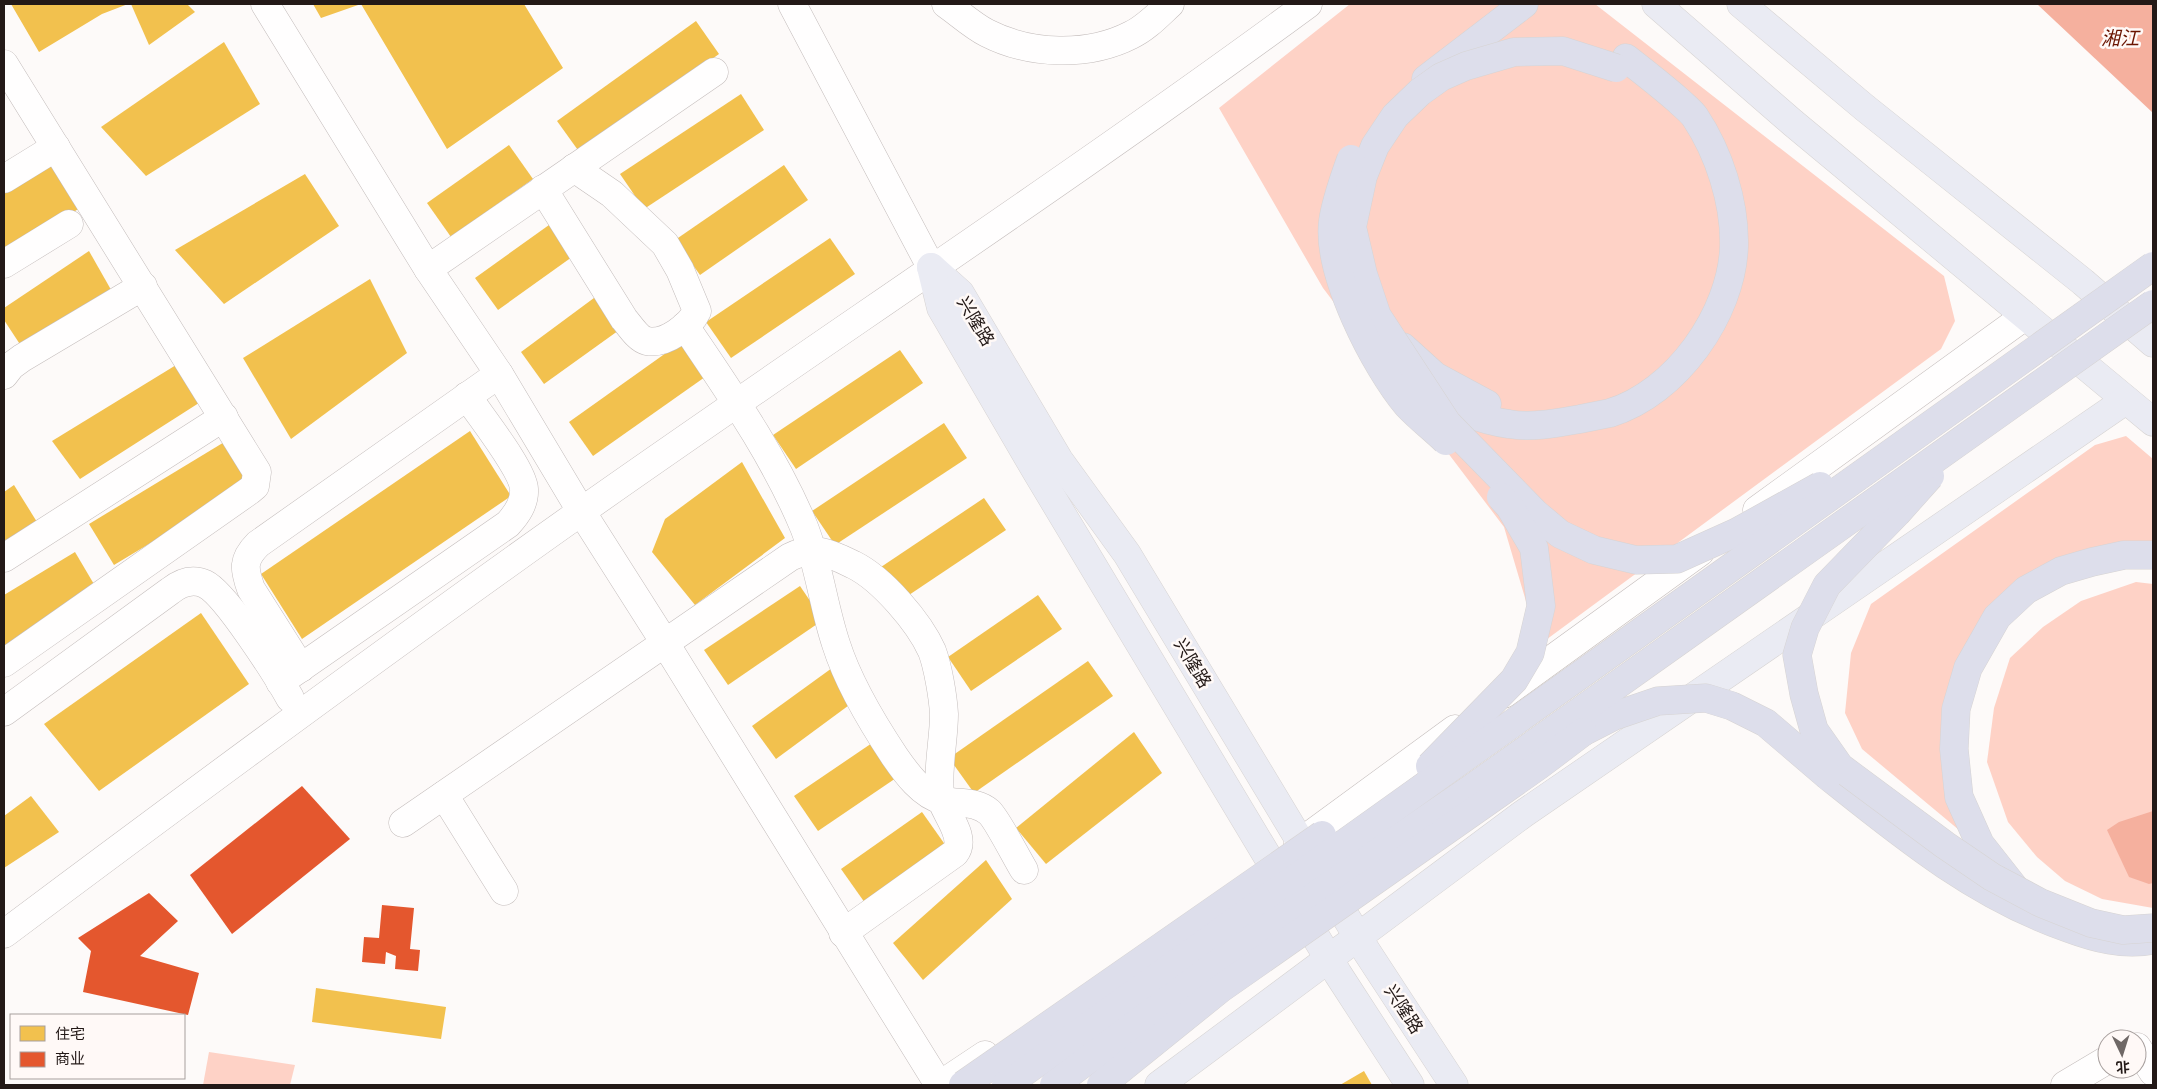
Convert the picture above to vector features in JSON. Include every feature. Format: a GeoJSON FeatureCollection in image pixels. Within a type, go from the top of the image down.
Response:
{"type":"FeatureCollection","features":[{"type":"Feature","properties":{"kind":"highway"},"geometry":{"type":"LineString","coordinates":[[1370,824],[1514,680],[1530,653],[1541,606],[1534,548],[1510,507],[1408,405],[1380,366],[1344,292],[1336,260],[1333,223],[1341,187],[1354,149],[1382,104],[1414,77],[1450,57],[1484,44],[1517,37],[1551,36],[1583,42],[1626,58],[1661,85],[1694,115],[1720,166],[1731,207],[1734,246],[1726,288],[1712,320],[1696,349],[1680,368],[1660,386],[1611,412],[1550,425],[1510,424],[1470,416],[1424,393],[1399,367],[1362,311],[1350,278],[1342,228],[1346,203],[1361,154],[1378,127],[1416,93],[1524,4]]}},
{"type":"Feature","properties":{"kind":"highway"},"geometry":{"type":"LineString","coordinates":[[1546,4],[1416,93],[1402,119],[1382,152],[1367,190],[1364,228],[1372,282],[1383,320],[1406,353],[1435,376],[1485,403],[1509,410],[1550,414],[1598,406],[1632,388],[1668,361],[1694,332],[1714,296],[1721,259],[1722,212],[1716,190],[1694,136],[1672,109],[1616,68],[1563,51],[1514,52],[1466,66],[1441,78],[1420,92],[1395,116],[1375,146],[1362,176],[1352,228],[1363,274],[1377,316],[1447,422],[1535,513],[1560,534],[1594,550],[1636,560],[1678,559],[1737,532],[1921,432]]}},
{"type":"Feature","properties":{"kind":"highway"},"geometry":{"type":"LineString","coordinates":[[1054,1085],[1370,824],[2153,266]]}},
{"type":"Feature","properties":{"kind":"highway"},"geometry":{"type":"LineString","coordinates":[[1006,1085],[1230,939],[1472,788],[2153,304]]}},
{"type":"Feature","properties":{"kind":"highway"},"geometry":{"type":"LineString","coordinates":[[1962,440],[1897,513],[1826,585],[1805,628],[1798,655],[1804,694],[1814,730],[1840,767],[1945,845],[1992,877],[2041,903],[2091,923],[2123,930],[2153,928]]}},
{"type":"Feature","properties":{"kind":"highway"},"geometry":{"type":"LineString","coordinates":[[2153,555],[2124,555],[2062,571],[2026,590],[1997,616],[1968,668],[1956,709],[1954,749],[1964,795],[1980,844],[2004,877],[2022,896],[2074,922],[2131,936],[2153,935]]}},
{"type":"Feature","properties":{"kind":"highway"},"geometry":{"type":"LineString","coordinates":[[2153,564],[2125,563],[2076,575],[2042,598],[2004,630],[1981,664],[1966,720],[1964,795],[1982,820],[2010,866],[2050,894],[2099,912],[2129,920],[2153,919]]}},
{"type":"Feature","properties":{"kind":"highway"},"geometry":{"type":"LineString","coordinates":[[1472,788],[1614,716],[1658,701],[1706,698],[1732,706],[1766,723],[1886,823],[1978,888],[2042,919],[2096,938],[2139,943],[2153,940]]}},
{"type":"Feature","properties":{"kind":"highway"},"geometry":{"type":"LineString","coordinates":[[1101,1085],[1220,989],[1530,772],[1583,732]]}},
{"type":"Feature","properties":{"kind":"highway"},"geometry":{"type":"LineString","coordinates":[[963,1085],[1452,744]]}},
{"type":"Feature","properties":{"kind":"highway"},"geometry":{"type":"LineString","coordinates":[[969,1085],[1230,939]]}},
{"type":"Feature","properties":{"kind":"highway"},"geometry":{"type":"LineString","coordinates":[[1094,1085],[1230,939]]}},
{"type":"Feature","properties":{"kind":"main road"},"geometry":{"type":"LineString","coordinates":[[1656,4],[1793,123],[2153,422]]}},
{"type":"Feature","properties":{"kind":"main road"},"geometry":{"type":"LineString","coordinates":[[1741,4],[1865,108],[2083,282],[2153,343]]}},
{"type":"Feature","properties":{"kind":"main road","name":"兴隆路"},"geometry":{"type":"LineString","coordinates":[[931,267],[960,293],[1059,460],[1127,554],[1358,936],[1454,1085]]}},
{"type":"Feature","properties":{"kind":"main road","name":"兴隆路"},"geometry":{"type":"LineString","coordinates":[[931,267],[941,308],[1036,471],[1271,863],[1410,1085]]}},
{"type":"Feature","properties":{"kind":"main road"},"geometry":{"type":"LineString","coordinates":[[1158,1085],[1523,814],[2126,400]]}},
{"type":"Feature","properties":{"kind":"street"},"geometry":{"type":"LineString","coordinates":[[266,4],[428,269],[499,374],[581,511],[939,1085],[1301,842],[2025,316]]}},
{"type":"Feature","properties":{"kind":"street"},"geometry":{"type":"LineString","coordinates":[[792,4],[931,267]]}},
{"type":"Feature","properties":{"kind":"street"},"geometry":{"type":"LineString","coordinates":[[946,4],[986,33],[1023,47],[1068,51],[1110,44],[1133,34],[1154,20],[1170,4]]}},
{"type":"Feature","properties":{"kind":"street"},"geometry":{"type":"LineString","coordinates":[[4,934],[299,714],[581,511],[931,267],[1194,87],[1308,4]]}},
{"type":"Feature","properties":{"kind":"street"},"geometry":{"type":"LineString","coordinates":[[4,64],[257,472],[255,486],[4,663]]}},
{"type":"Feature","properties":{"kind":"street"},"geometry":{"type":"LineString","coordinates":[[428,269],[714,72]]}},
{"type":"Feature","properties":{"kind":"street"},"geometry":{"type":"LineString","coordinates":[[4,179],[56,147]]}},
{"type":"Feature","properties":{"kind":"street"},"geometry":{"type":"LineString","coordinates":[[543,189],[624,319],[637,333],[647,341],[661,340],[685,326],[693,320],[697,312],[680,270],[665,244],[612,194],[574,168]]}},
{"type":"Feature","properties":{"kind":"street"},"geometry":{"type":"LineString","coordinates":[[4,264],[69,224]]}},
{"type":"Feature","properties":{"kind":"street"},"geometry":{"type":"LineString","coordinates":[[4,375],[11,366],[22,358],[143,286]]}},
{"type":"Feature","properties":{"kind":"street"},"geometry":{"type":"LineString","coordinates":[[685,326],[737,403],[784,487],[813,551],[825,607],[836,645],[848,674],[895,758],[915,783],[942,800],[972,804],[990,813],[1024,870]]}},
{"type":"Feature","properties":{"kind":"street"},"geometry":{"type":"LineString","coordinates":[[299,714],[291,675],[251,589],[246,574],[246,563],[249,553],[258,544],[499,374]]}},
{"type":"Feature","properties":{"kind":"street"},"geometry":{"type":"LineString","coordinates":[[291,675],[508,524],[520,509],[524,496],[522,478],[467,396]]}},
{"type":"Feature","properties":{"kind":"street"},"geometry":{"type":"LineString","coordinates":[[4,558],[224,417]]}},
{"type":"Feature","properties":{"kind":"street"},"geometry":{"type":"LineString","coordinates":[[403,823],[790,557],[803,551],[828,553],[866,571],[893,598],[920,630],[932,653],[944,713],[940,792],[956,829],[959,841],[958,848],[843,932]]}},
{"type":"Feature","properties":{"kind":"street"},"geometry":{"type":"LineString","coordinates":[[4,712],[180,584],[195,581],[206,584],[219,595],[291,675]]}},
{"type":"Feature","properties":{"kind":"street"},"geometry":{"type":"LineString","coordinates":[[444,795],[504,890]]}},
{"type":"Feature","properties":{"kind":"street"},"geometry":{"type":"LineString","coordinates":[[2065,1085],[2097,1066]]}},
{"type":"Feature","properties":{"kind":"shaded area"},"geometry":{"type":"Polygon","coordinates":[[[1350,4],[1595,4],[1944,276],[1955,321],[1941,349],[1539,645],[1504,527],[1323,288],[1219,108],[1350,4]]]}},
{"type":"Feature","properties":{"kind":"shaded area"},"geometry":{"type":"Polygon","coordinates":[[[2126,436],[2153,459],[2153,545],[2083,552],[1971,642],[1965,835],[1862,749],[1845,713],[1851,653],[1871,604],[2095,445],[2126,436]]]}},
{"type":"Feature","properties":{"kind":"shaded area"},"geometry":{"type":"Polygon","coordinates":[[[2136,582],[2153,584],[2153,908],[2102,899],[2065,881],[2037,857],[2008,822],[1987,762],[1994,708],[2010,658],[2043,627],[2081,601],[2136,582]]]}},
{"type":"Feature","properties":{"kind":"shaded area"},"geometry":{"type":"Polygon","coordinates":[[[209,1052],[295,1065],[290,1085],[203,1085],[209,1052]]]}},
{"type":"Feature","properties":{"kind":"water","name":"湘江"},"geometry":{"type":"Polygon","coordinates":[[[2037,4],[2153,4],[2153,113],[2037,4]]]}},
{"type":"Feature","properties":{"kind":"water"},"geometry":{"type":"Polygon","coordinates":[[[2153,811],[2153,883],[2149,884],[2129,877],[2107,830],[2119,822],[2153,811]]]}},
{"type":"Feature","properties":{"kind":"building: 住宅"},"geometry":{"type":"Polygon","coordinates":[[[11,4],[128,4],[102,14],[39,52],[11,4]]]}},
{"type":"Feature","properties":{"kind":"building: 住宅"},"geometry":{"type":"Polygon","coordinates":[[[131,4],[187,4],[195,12],[149,45],[131,4]]]}},
{"type":"Feature","properties":{"kind":"building: 住宅"},"geometry":{"type":"Polygon","coordinates":[[[313,4],[361,4],[321,18],[313,4]]]}},
{"type":"Feature","properties":{"kind":"building: 住宅"},"geometry":{"type":"Polygon","coordinates":[[[361,4],[524,4],[563,68],[447,149],[361,4]]]}},
{"type":"Feature","properties":{"kind":"building: 住宅"},"geometry":{"type":"Polygon","coordinates":[[[696,21],[719,54],[580,153],[557,121],[696,21]]]}},
{"type":"Feature","properties":{"kind":"building: 住宅"},"geometry":{"type":"Polygon","coordinates":[[[224,42],[260,104],[146,176],[101,127],[224,42]]]}},
{"type":"Feature","properties":{"kind":"building: 住宅"},"geometry":{"type":"Polygon","coordinates":[[[741,94],[764,130],[644,209],[620,174],[741,94]]]}},
{"type":"Feature","properties":{"kind":"building: 住宅"},"geometry":{"type":"Polygon","coordinates":[[[509,145],[533,179],[451,237],[427,203],[509,145]]]}},
{"type":"Feature","properties":{"kind":"building: 住宅"},"geometry":{"type":"Polygon","coordinates":[[[57,158],[83,206],[4,256],[4,191],[57,158]]]}},
{"type":"Feature","properties":{"kind":"building: 住宅"},"geometry":{"type":"Polygon","coordinates":[[[784,165],[808,200],[700,275],[675,240],[784,165]]]}},
{"type":"Feature","properties":{"kind":"building: 住宅"},"geometry":{"type":"Polygon","coordinates":[[[305,174],[339,226],[224,304],[175,250],[305,174]]]}},
{"type":"Feature","properties":{"kind":"building: 住宅"},"geometry":{"type":"Polygon","coordinates":[[[549,225],[572,257],[498,310],[475,278],[549,225]]]}},
{"type":"Feature","properties":{"kind":"building: 住宅"},"geometry":{"type":"Polygon","coordinates":[[[830,238],[855,274],[731,358],[706,322],[830,238]]]}},
{"type":"Feature","properties":{"kind":"building: 住宅"},"geometry":{"type":"Polygon","coordinates":[[[89,251],[114,295],[25,352],[4,320],[4,308],[89,251]]]}},
{"type":"Feature","properties":{"kind":"building: 住宅"},"geometry":{"type":"Polygon","coordinates":[[[370,279],[407,353],[291,439],[243,358],[370,279]]]}},
{"type":"Feature","properties":{"kind":"building: 住宅"},"geometry":{"type":"Polygon","coordinates":[[[598,295],[622,328],[544,384],[521,352],[598,295]]]}},
{"type":"Feature","properties":{"kind":"building: 住宅"},"geometry":{"type":"Polygon","coordinates":[[[680,343],[705,377],[593,456],[569,422],[680,343]]]}},
{"type":"Feature","properties":{"kind":"building: 住宅"},"geometry":{"type":"Polygon","coordinates":[[[900,350],[923,383],[796,469],[773,435],[900,350]]]}},
{"type":"Feature","properties":{"kind":"building: 住宅"},"geometry":{"type":"Polygon","coordinates":[[[181,362],[202,401],[80,479],[52,441],[181,362]]]}},
{"type":"Feature","properties":{"kind":"building: 住宅"},"geometry":{"type":"Polygon","coordinates":[[[944,423],[967,458],[835,545],[812,511],[944,423]]]}},
{"type":"Feature","properties":{"kind":"building: 住宅"},"geometry":{"type":"Polygon","coordinates":[[[470,431],[511,496],[302,639],[261,574],[470,431]]]}},
{"type":"Feature","properties":{"kind":"building: 住宅"},"geometry":{"type":"Polygon","coordinates":[[[226,441],[252,482],[114,565],[89,524],[226,441]]]}},
{"type":"Feature","properties":{"kind":"building: 住宅"},"geometry":{"type":"Polygon","coordinates":[[[742,462],[785,538],[695,605],[652,552],[665,519],[742,462]]]}},
{"type":"Feature","properties":{"kind":"building: 住宅"},"geometry":{"type":"Polygon","coordinates":[[[14,485],[37,522],[4,543],[4,492],[14,485]]]}},
{"type":"Feature","properties":{"kind":"building: 住宅"},"geometry":{"type":"Polygon","coordinates":[[[984,498],[1006,530],[903,599],[881,567],[984,498]]]}},
{"type":"Feature","properties":{"kind":"building: 住宅"},"geometry":{"type":"Polygon","coordinates":[[[75,552],[98,591],[4,648],[4,595],[75,552]]]}},
{"type":"Feature","properties":{"kind":"building: 住宅"},"geometry":{"type":"Polygon","coordinates":[[[800,586],[823,620],[728,685],[704,650],[800,586]]]}},
{"type":"Feature","properties":{"kind":"building: 住宅"},"geometry":{"type":"Polygon","coordinates":[[[1038,595],[1062,629],[971,691],[948,657],[1038,595]]]}},
{"type":"Feature","properties":{"kind":"building: 住宅"},"geometry":{"type":"Polygon","coordinates":[[[201,613],[249,684],[99,791],[44,724],[201,613]]]}},
{"type":"Feature","properties":{"kind":"building: 住宅"},"geometry":{"type":"Polygon","coordinates":[[[1088,661],[1113,696],[974,793],[949,758],[1088,661]]]}},
{"type":"Feature","properties":{"kind":"building: 住宅"},"geometry":{"type":"Polygon","coordinates":[[[832,668],[856,700],[776,759],[752,726],[832,668]]]}},
{"type":"Feature","properties":{"kind":"building: 住宅"},"geometry":{"type":"Polygon","coordinates":[[[1134,732],[1162,773],[1046,864],[1016,828],[1134,732]]]}},
{"type":"Feature","properties":{"kind":"building: 住宅"},"geometry":{"type":"Polygon","coordinates":[[[875,741],[899,776],[818,831],[794,796],[875,741]]]}},
{"type":"Feature","properties":{"kind":"building: 住宅"},"geometry":{"type":"Polygon","coordinates":[[[31,796],[59,832],[4,868],[4,816],[31,796]]]}},
{"type":"Feature","properties":{"kind":"building: 住宅"},"geometry":{"type":"Polygon","coordinates":[[[922,812],[946,846],[865,903],[841,869],[922,812]]]}},
{"type":"Feature","properties":{"kind":"building: 住宅"},"geometry":{"type":"Polygon","coordinates":[[[986,860],[1012,899],[923,980],[893,943],[986,860]]]}},
{"type":"Feature","properties":{"kind":"building: 住宅"},"geometry":{"type":"Polygon","coordinates":[[[316,988],[446,1007],[441,1039],[312,1022],[316,988]]]}},
{"type":"Feature","properties":{"kind":"building: 住宅"},"geometry":{"type":"Polygon","coordinates":[[[1364,1071],[1372,1085],[1340,1085],[1364,1071]]]}},
{"type":"Feature","properties":{"kind":"building: 商业"},"geometry":{"type":"Polygon","coordinates":[[[302,786],[350,839],[232,934],[190,875],[302,786]]]}},
{"type":"Feature","properties":{"kind":"building: 商业"},"geometry":{"type":"Polygon","coordinates":[[[149,893],[178,921],[140,956],[199,973],[188,1015],[83,992],[91,951],[78,938],[149,893]]]}},
{"type":"Feature","properties":{"kind":"building: 商业"},"geometry":{"type":"Polygon","coordinates":[[[382,905],[414,908],[410,949],[420,950],[418,971],[395,969],[396,956],[386,952],[385,964],[362,962],[364,937],[379,938],[382,905]]]}}]}
